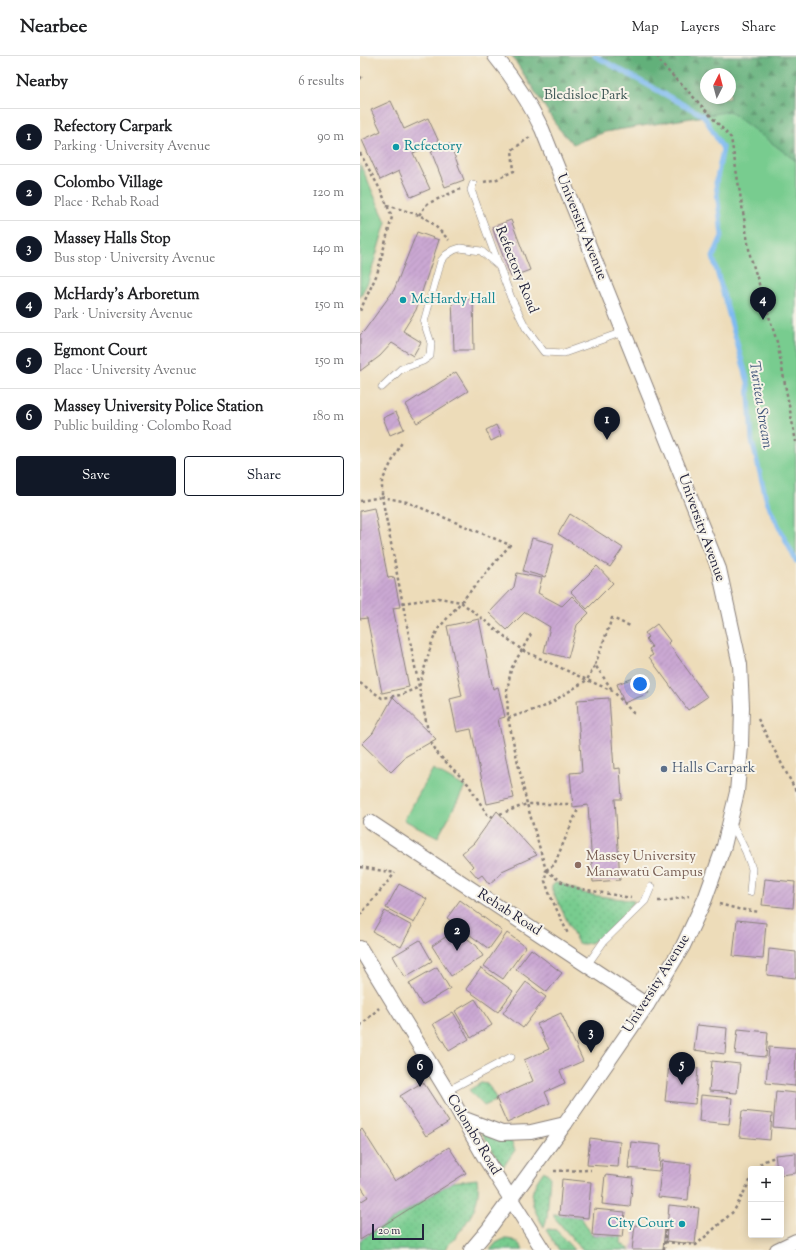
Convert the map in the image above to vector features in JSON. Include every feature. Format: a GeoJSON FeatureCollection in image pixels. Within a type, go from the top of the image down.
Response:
{"type":"FeatureCollection","features":[{"type":"Feature","properties":{"kind":"street","name":"University Avenue"},"geometry":{"type":"LineString","coordinates":[[471,1250],[488,1230],[565,1124],[647,1005],[683,946],[705,899],[724,846],[737,792],[741,746],[742,706],[740,666],[736,642],[719,569],[542,129],[533,110],[512,77],[495,56]]}},
{"type":"Feature","properties":{"kind":"street","name":"Rehab Road"},"geometry":{"type":"LineString","coordinates":[[370,822],[647,1005]]}},
{"type":"Feature","properties":{"kind":"street","name":"Colombo Road"},"geometry":{"type":"LineString","coordinates":[[360,948],[447,1091],[485,1158],[543,1250]]}},
{"type":"Feature","properties":{"kind":"street"},"geometry":{"type":"LineString","coordinates":[[462,1118],[502,1133],[531,1132],[565,1124]]}},
{"type":"Feature","properties":{"kind":"street"},"geometry":{"type":"LineString","coordinates":[[777,1250],[796,1241]]}},
{"type":"Feature","properties":{"kind":"lane","name":"Refectory Road"},"geometry":{"type":"LineString","coordinates":[[473,184],[470,190],[511,298],[526,328],[544,352],[564,353],[624,332]]}},
{"type":"Feature","properties":{"kind":"lane"},"geometry":{"type":"LineString","coordinates":[[382,387],[402,369],[423,361],[430,356],[431,343],[424,322],[442,261],[446,255],[460,248],[481,251],[499,266]]}},
{"type":"Feature","properties":{"kind":"lane"},"geometry":{"type":"LineString","coordinates":[[730,820],[746,852],[752,869],[750,892]]}},
{"type":"Feature","properties":{"kind":"lane"},"geometry":{"type":"LineString","coordinates":[[587,965],[604,941],[645,901],[651,887]]}},
{"type":"Feature","properties":{"kind":"lane"},"geometry":{"type":"LineString","coordinates":[[447,1091],[511,1057]]}},
{"type":"Feature","properties":{"kind":"path"},"geometry":{"type":"LineString","coordinates":[[657,56],[663,66],[731,138],[750,255],[777,342],[796,442]]}},
{"type":"Feature","properties":{"kind":"path"},"geometry":{"type":"LineString","coordinates":[[360,79],[363,74]]}},
{"type":"Feature","properties":{"kind":"path"},"geometry":{"type":"LineString","coordinates":[[419,215],[427,204],[473,184],[497,179],[514,171],[512,150],[542,129]]}},
{"type":"Feature","properties":{"kind":"path"},"geometry":{"type":"LineString","coordinates":[[360,153],[381,191],[392,217],[377,274],[360,311]]}},
{"type":"Feature","properties":{"kind":"path"},"geometry":{"type":"LineString","coordinates":[[387,205],[419,215],[430,221],[451,241]]}},
{"type":"Feature","properties":{"kind":"path"},"geometry":{"type":"LineString","coordinates":[[402,442],[382,481],[382,498],[428,731]]}},
{"type":"Feature","properties":{"kind":"path"},"geometry":{"type":"LineString","coordinates":[[360,502],[382,498],[407,502],[510,545],[438,629],[432,642],[419,687],[401,695],[382,698],[360,683]]}},
{"type":"Feature","properties":{"kind":"path"},"geometry":{"type":"LineString","coordinates":[[402,603],[439,598],[461,602],[522,650],[613,691]]}},
{"type":"Feature","properties":{"kind":"path"},"geometry":{"type":"LineString","coordinates":[[508,718],[546,706],[588,680],[612,618],[630,626]]}},
{"type":"Feature","properties":{"kind":"path"},"geometry":{"type":"LineString","coordinates":[[530,634],[511,669],[507,692],[508,718],[527,804],[546,870],[545,881],[570,938]]}},
{"type":"Feature","properties":{"kind":"path"},"geometry":{"type":"LineString","coordinates":[[595,665],[613,691],[634,714]]}},
{"type":"Feature","properties":{"kind":"path"},"geometry":{"type":"LineString","coordinates":[[755,713],[796,791]]}},
{"type":"Feature","properties":{"kind":"path"},"geometry":{"type":"LineString","coordinates":[[431,742],[438,754],[468,784],[487,814],[493,817]]}},
{"type":"Feature","properties":{"kind":"path"},"geometry":{"type":"LineString","coordinates":[[500,814],[527,804],[569,804]]}},
{"type":"Feature","properties":{"kind":"path"},"geometry":{"type":"LineString","coordinates":[[546,870],[554,865],[578,809]]}},
{"type":"Feature","properties":{"kind":"path"},"geometry":{"type":"LineString","coordinates":[[360,867],[395,873],[360,915]]}},
{"type":"Feature","properties":{"kind":"path"},"geometry":{"type":"LineString","coordinates":[[546,870],[560,880],[576,888],[645,901],[666,901],[694,894]]}},
{"type":"Feature","properties":{"kind":"path"},"geometry":{"type":"LineString","coordinates":[[714,903],[738,909],[760,912]]}},
{"type":"Feature","properties":{"kind":"path"},"geometry":{"type":"LineString","coordinates":[[360,1026],[382,1005]]}},
{"type":"Feature","properties":{"kind":"path"},"geometry":{"type":"LineString","coordinates":[[757,1166],[762,1162],[776,1157]]}},
{"type":"Feature","properties":{"kind":"path"},"geometry":{"type":"LineString","coordinates":[[554,1171],[591,1170]]}},
{"type":"Feature","properties":{"kind":"path"},"geometry":{"type":"LineString","coordinates":[[665,1242],[696,1245],[734,1211],[748,1185]]}},
{"type":"Feature","properties":{"kind":"path"},"geometry":{"type":"LineString","coordinates":[[664,1250],[666,1228]]}},
{"type":"Feature","properties":{"kind":"green space","name":"Bledisloe Park"},"geometry":{"type":"Polygon","coordinates":[[[512,56],[796,56],[796,161],[729,112],[605,132],[573,144],[559,129],[512,56]]]}},
{"type":"Feature","properties":{"kind":"green space"},"geometry":{"type":"Polygon","coordinates":[[[729,111],[796,161],[796,561],[767,502],[752,441],[748,382],[713,257],[722,236],[716,183],[723,149],[704,116],[729,111]]]}},
{"type":"Feature","properties":{"kind":"green space"},"geometry":{"type":"Polygon","coordinates":[[[360,164],[386,222],[368,282],[360,297],[360,164]]]}},
{"type":"Feature","properties":{"kind":"green space"},"geometry":{"type":"Polygon","coordinates":[[[433,769],[465,787],[438,837],[404,820],[433,769]]]}},
{"type":"Feature","properties":{"kind":"green space"},"geometry":{"type":"Polygon","coordinates":[[[555,883],[559,883],[587,894],[634,901],[612,927],[598,939],[580,944],[578,943],[552,890],[552,886],[555,883]]]}},
{"type":"Feature","properties":{"kind":"green space"},"geometry":{"type":"Polygon","coordinates":[[[481,1083],[488,1084],[497,1100],[484,1106],[469,1090],[481,1083]]]}},
{"type":"Feature","properties":{"kind":"green space"},"geometry":{"type":"Polygon","coordinates":[[[485,1131],[498,1138],[511,1141],[515,1150],[504,1166],[501,1164],[482,1133],[485,1131]]]}},
{"type":"Feature","properties":{"kind":"green space"},"geometry":{"type":"Polygon","coordinates":[[[544,1171],[550,1176],[547,1218],[544,1227],[533,1205],[532,1193],[534,1186],[544,1171]]]}},
{"type":"Feature","properties":{"kind":"green space"},"geometry":{"type":"Polygon","coordinates":[[[477,1179],[477,1200],[474,1208],[466,1223],[444,1250],[360,1250],[360,1240],[452,1182],[477,1179]]]}},
{"type":"Feature","properties":{"kind":"green space"},"geometry":{"type":"Polygon","coordinates":[[[554,1214],[581,1217],[592,1235],[622,1237],[621,1243],[631,1250],[582,1250],[554,1217],[554,1214]]]}},
{"type":"Feature","properties":{"kind":"green space"},"geometry":{"type":"Polygon","coordinates":[[[546,1230],[556,1230],[574,1250],[559,1250],[546,1230]]]}},
{"type":"Feature","properties":{"kind":"green space"},"geometry":{"type":"Polygon","coordinates":[[[504,1239],[515,1241],[520,1244],[523,1250],[490,1250],[496,1243],[504,1239]]]}},
{"type":"Feature","properties":{"kind":"building","name":"Refectory"},"geometry":{"type":"Polygon","coordinates":[[[391,101],[404,129],[428,118],[439,142],[413,153],[430,189],[411,197],[399,171],[380,180],[362,140],[381,131],[371,110],[391,101]]]}},
{"type":"Feature","properties":{"kind":"building"},"geometry":{"type":"Polygon","coordinates":[[[450,144],[464,180],[445,187],[431,151],[450,144]]]}},
{"type":"Feature","properties":{"kind":"building"},"geometry":{"type":"Polygon","coordinates":[[[511,220],[530,270],[511,277],[492,227],[511,220]]]}},
{"type":"Feature","properties":{"kind":"building","name":"McHardy Hall"},"geometry":{"type":"Polygon","coordinates":[[[417,232],[439,240],[416,310],[403,331],[421,342],[413,356],[392,343],[380,356],[360,371],[360,335],[394,290],[417,232]]]}},
{"type":"Feature","properties":{"kind":"building"},"geometry":{"type":"Polygon","coordinates":[[[473,298],[474,350],[454,350],[452,299],[473,298]]]}},
{"type":"Feature","properties":{"kind":"building"},"geometry":{"type":"Polygon","coordinates":[[[456,372],[468,391],[417,423],[405,405],[456,372]]]}},
{"type":"Feature","properties":{"kind":"building"},"geometry":{"type":"Polygon","coordinates":[[[396,412],[404,429],[390,435],[383,418],[396,412]]]}},
{"type":"Feature","properties":{"kind":"building"},"geometry":{"type":"Polygon","coordinates":[[[496,425],[501,436],[491,441],[486,430],[496,425]]]}},
{"type":"Feature","properties":{"kind":"building"},"geometry":{"type":"Polygon","coordinates":[[[374,508],[388,578],[394,577],[400,607],[393,608],[409,687],[382,693],[367,618],[360,619],[360,511],[374,508]]]}},
{"type":"Feature","properties":{"kind":"building"},"geometry":{"type":"Polygon","coordinates":[[[570,514],[623,548],[610,567],[558,534],[570,514]]]}},
{"type":"Feature","properties":{"kind":"building"},"geometry":{"type":"Polygon","coordinates":[[[532,538],[554,544],[545,577],[523,571],[532,538]]]}},
{"type":"Feature","properties":{"kind":"building"},"geometry":{"type":"Polygon","coordinates":[[[597,566],[613,583],[587,609],[571,592],[597,566]]]}},
{"type":"Feature","properties":{"kind":"building"},"geometry":{"type":"Polygon","coordinates":[[[517,573],[542,578],[538,593],[562,606],[572,596],[589,613],[577,625],[568,658],[544,652],[550,627],[525,612],[507,630],[489,613],[514,587],[517,573]]]}},
{"type":"Feature","properties":{"kind":"building"},"geometry":{"type":"Polygon","coordinates":[[[479,619],[493,689],[498,687],[505,717],[498,719],[514,798],[487,804],[471,729],[457,732],[450,699],[462,696],[447,626],[479,619]]]}},
{"type":"Feature","properties":{"kind":"building"},"geometry":{"type":"Polygon","coordinates":[[[657,624],[670,641],[668,643],[707,697],[688,710],[649,657],[653,655],[649,649],[652,647],[646,639],[648,637],[645,633],[657,624]]]}},
{"type":"Feature","properties":{"kind":"building"},"geometry":{"type":"Polygon","coordinates":[[[642,675],[649,693],[624,703],[617,684],[642,675]]]}},
{"type":"Feature","properties":{"kind":"building"},"geometry":{"type":"Polygon","coordinates":[[[393,697],[436,739],[403,758],[404,759],[391,772],[362,744],[373,733],[393,697]]]}},
{"type":"Feature","properties":{"kind":"building"},"geometry":{"type":"Polygon","coordinates":[[[609,698],[614,769],[620,768],[622,799],[615,799],[620,880],[593,882],[588,805],[573,807],[570,773],[582,772],[577,700],[609,698]]]}},
{"type":"Feature","properties":{"kind":"building"},"geometry":{"type":"Polygon","coordinates":[[[497,811],[537,855],[502,871],[503,872],[489,884],[482,875],[478,878],[470,869],[473,866],[462,853],[474,843],[497,811]]]}},
{"type":"Feature","properties":{"kind":"building"},"geometry":{"type":"Polygon","coordinates":[[[765,879],[795,882],[793,908],[762,905],[765,879]]]}},
{"type":"Feature","properties":{"kind":"building"},"geometry":{"type":"Polygon","coordinates":[[[399,884],[427,899],[414,923],[386,908],[399,884]]]}},
{"type":"Feature","properties":{"kind":"building"},"geometry":{"type":"Polygon","coordinates":[[[460,900],[502,931],[489,949],[447,918],[460,900]]]}},
{"type":"Feature","properties":{"kind":"building"},"geometry":{"type":"Polygon","coordinates":[[[385,911],[412,926],[401,947],[373,932],[385,911]]]}},
{"type":"Feature","properties":{"kind":"building"},"geometry":{"type":"Polygon","coordinates":[[[737,920],[766,923],[763,959],[733,956],[737,920]]]}},
{"type":"Feature","properties":{"kind":"building"},"geometry":{"type":"Polygon","coordinates":[[[456,930],[477,946],[483,956],[451,976],[432,946],[456,930]]]}},
{"type":"Feature","properties":{"kind":"building"},"geometry":{"type":"Polygon","coordinates":[[[507,933],[526,947],[503,979],[484,966],[507,933]]]}},
{"type":"Feature","properties":{"kind":"building"},"geometry":{"type":"Polygon","coordinates":[[[420,940],[432,961],[405,977],[393,956],[420,940]]]}},
{"type":"Feature","properties":{"kind":"building"},"geometry":{"type":"Polygon","coordinates":[[[531,949],[562,973],[547,992],[516,969],[531,949]]]}},
{"type":"Feature","properties":{"kind":"building"},"geometry":{"type":"Polygon","coordinates":[[[769,949],[796,952],[796,978],[767,975],[769,949]]]}},
{"type":"Feature","properties":{"kind":"building"},"geometry":{"type":"Polygon","coordinates":[[[437,967],[450,989],[422,1005],[409,983],[437,967]]]}},
{"type":"Feature","properties":{"kind":"building"},"geometry":{"type":"Polygon","coordinates":[[[481,968],[513,991],[498,1012],[466,989],[481,968]]]}},
{"type":"Feature","properties":{"kind":"building"},"geometry":{"type":"Polygon","coordinates":[[[526,982],[546,997],[523,1028],[503,1013],[526,982]]]}},
{"type":"Feature","properties":{"kind":"building"},"geometry":{"type":"Polygon","coordinates":[[[475,999],[492,1025],[471,1038],[455,1011],[475,999]]]}},
{"type":"Feature","properties":{"kind":"building"},"geometry":{"type":"Polygon","coordinates":[[[453,1012],[469,1039],[449,1051],[433,1024],[453,1012]]]}},
{"type":"Feature","properties":{"kind":"building"},"geometry":{"type":"Polygon","coordinates":[[[561,1013],[583,1061],[560,1071],[565,1083],[545,1092],[550,1103],[507,1123],[496,1098],[533,1081],[524,1060],[549,1049],[537,1024],[561,1013]]]}},
{"type":"Feature","properties":{"kind":"building"},"geometry":{"type":"Polygon","coordinates":[[[697,1025],[727,1028],[725,1054],[694,1050],[697,1025]]]}},
{"type":"Feature","properties":{"kind":"building"},"geometry":{"type":"Polygon","coordinates":[[[738,1029],[768,1032],[766,1057],[735,1054],[738,1029]]]}},
{"type":"Feature","properties":{"kind":"building"},"geometry":{"type":"Polygon","coordinates":[[[769,1047],[796,1049],[795,1086],[766,1083],[769,1047]]]}},
{"type":"Feature","properties":{"kind":"building"},"geometry":{"type":"Polygon","coordinates":[[[712,1061],[740,1064],[737,1093],[709,1091],[712,1061]]]}},
{"type":"Feature","properties":{"kind":"building"},"geometry":{"type":"Polygon","coordinates":[[[669,1065],[698,1068],[695,1104],[665,1101],[669,1065]]]}},
{"type":"Feature","properties":{"kind":"building"},"geometry":{"type":"Polygon","coordinates":[[[423,1082],[449,1122],[426,1136],[400,1096],[423,1082]]]}},
{"type":"Feature","properties":{"kind":"building"},"geometry":{"type":"Polygon","coordinates":[[[776,1091],[796,1093],[796,1129],[773,1127],[776,1091]]]}},
{"type":"Feature","properties":{"kind":"building"},"geometry":{"type":"Polygon","coordinates":[[[701,1095],[732,1098],[729,1124],[699,1121],[701,1095]]]}},
{"type":"Feature","properties":{"kind":"building"},"geometry":{"type":"Polygon","coordinates":[[[742,1111],[772,1114],[770,1140],[739,1137],[742,1111]]]}},
{"type":"Feature","properties":{"kind":"building"},"geometry":{"type":"Polygon","coordinates":[[[362,1129],[395,1181],[449,1147],[466,1173],[360,1240],[360,1202],[368,1197],[360,1185],[360,1131],[362,1129]]]}},
{"type":"Feature","properties":{"kind":"building"},"geometry":{"type":"Polygon","coordinates":[[[590,1138],[620,1142],[618,1167],[587,1165],[590,1138]]]}},
{"type":"Feature","properties":{"kind":"building"},"geometry":{"type":"Polygon","coordinates":[[[631,1142],[661,1145],[659,1171],[628,1168],[631,1142]]]}},
{"type":"Feature","properties":{"kind":"building"},"geometry":{"type":"Polygon","coordinates":[[[796,1153],[796,1173],[784,1175],[784,1166],[777,1166],[775,1155],[796,1153]]]}},
{"type":"Feature","properties":{"kind":"building","name":"City Court"},"geometry":{"type":"Polygon","coordinates":[[[662,1161],[691,1164],[688,1200],[658,1197],[662,1161]]]}},
{"type":"Feature","properties":{"kind":"building","name":"City Court"},"geometry":{"type":"Polygon","coordinates":[[[605,1175],[633,1178],[630,1207],[602,1204],[605,1175]]]}},
{"type":"Feature","properties":{"kind":"building","name":"City Court"},"geometry":{"type":"Polygon","coordinates":[[[562,1179],[591,1182],[588,1218],[559,1215],[562,1179]]]}},
{"type":"Feature","properties":{"kind":"building","name":"City Court"},"geometry":{"type":"Polygon","coordinates":[[[669,1205],[699,1208],[695,1244],[666,1241],[669,1205]]]}},
{"type":"Feature","properties":{"kind":"building","name":"City Court"},"geometry":{"type":"Polygon","coordinates":[[[594,1209],[625,1212],[622,1237],[592,1235],[594,1209]]]}},
{"type":"Feature","properties":{"kind":"building","name":"City Court"},"geometry":{"type":"Polygon","coordinates":[[[635,1225],[665,1228],[663,1250],[632,1250],[635,1225]]]}},
{"type":"Feature","properties":{"kind":"waterway","name":"Turitea Stream"},"geometry":{"type":"LineString","coordinates":[[595,56],[704,116],[723,149],[716,183],[722,236],[713,257],[748,382],[752,441],[767,502],[796,561]]}},
{"type":"Feature","properties":{"kind":"place","name":"Refectory"},"geometry":{"type":"Point","coordinates":[396,147]}},
{"type":"Feature","properties":{"kind":"place","name":"McHardy Hall"},"geometry":{"type":"Point","coordinates":[403,300]}},
{"type":"Feature","properties":{"kind":"place","name":"McHardy's Arboretum"},"geometry":{"type":"Point","coordinates":[763,320]}},
{"type":"Feature","properties":{"kind":"place","name":"Refectory Carpark"},"geometry":{"type":"Point","coordinates":[607,440]}},
{"type":"Feature","properties":{"kind":"place","name":"Halls Carpark"},"geometry":{"type":"Point","coordinates":[664,769]}},
{"type":"Feature","properties":{"kind":"place","name":"Massey University Manawatū Campus"},"geometry":{"type":"Point","coordinates":[578,865]}},
{"type":"Feature","properties":{"kind":"place","name":"Colombo Village"},"geometry":{"type":"Point","coordinates":[457,951]}},
{"type":"Feature","properties":{"kind":"place","name":"Massey Halls Stop"},"geometry":{"type":"Point","coordinates":[591,1053]}},
{"type":"Feature","properties":{"kind":"place","name":"Egmont Court"},"geometry":{"type":"Point","coordinates":[682,1085]}},
{"type":"Feature","properties":{"kind":"place","name":"Massey University Police Station"},"geometry":{"type":"Point","coordinates":[420,1087]}},
{"type":"Feature","properties":{"kind":"place","name":"City Court"},"geometry":{"type":"Point","coordinates":[682,1224]}}]}
